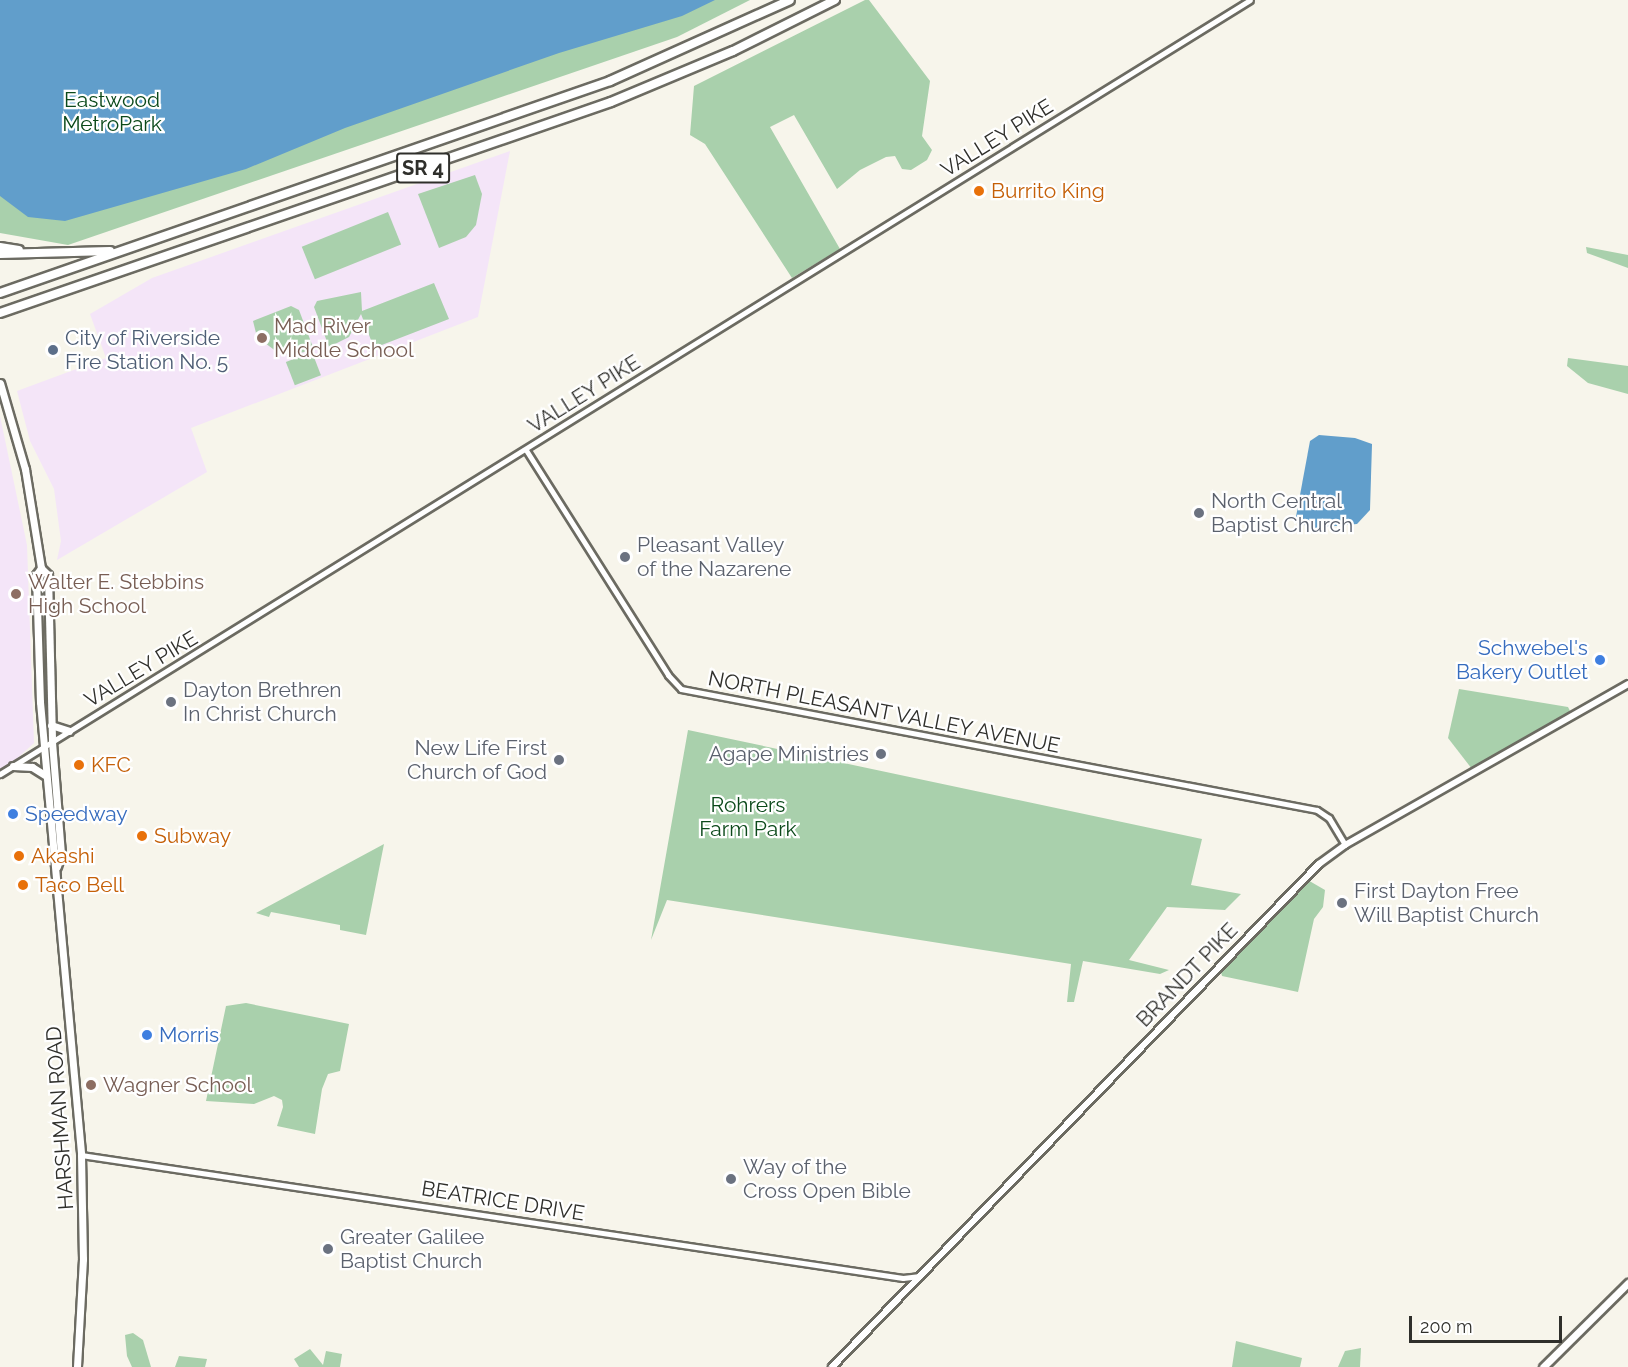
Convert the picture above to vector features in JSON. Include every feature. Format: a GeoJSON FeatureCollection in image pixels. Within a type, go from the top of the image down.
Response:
{"type":"FeatureCollection","features":[{"type":"Feature","properties":{"kind":"highway","name":"SR 4"},"geometry":{"type":"LineString","coordinates":[[0,293],[610,81],[790,0]]}},
{"type":"Feature","properties":{"kind":"highway","name":"SR 4"},"geometry":{"type":"LineString","coordinates":[[0,313],[611,102],[733,51],[835,0]]}},
{"type":"Feature","properties":{"kind":"highway"},"geometry":{"type":"LineString","coordinates":[[0,254],[91,254],[138,245]]}},
{"type":"Feature","properties":{"kind":"highway"},"geometry":{"type":"LineString","coordinates":[[0,247],[48,254]]}},
{"type":"Feature","properties":{"kind":"main road","name":"HARSHMAN ROAD"},"geometry":{"type":"LineString","coordinates":[[0,383],[26,469],[41,568],[48,575],[51,724],[61,854],[57,866]]}},
{"type":"Feature","properties":{"kind":"main road","name":"HARSHMAN ROAD"},"geometry":{"type":"LineString","coordinates":[[41,568],[36,575],[43,747],[57,866],[81,1155],[83,1259],[77,1367]]}},
{"type":"Feature","properties":{"kind":"main road","name":"BRANDT PIKE"},"geometry":{"type":"LineString","coordinates":[[832,1367],[1306,875],[1345,845],[1628,684]]}},
{"type":"Feature","properties":{"kind":"main road"},"geometry":{"type":"LineString","coordinates":[[51,724],[69,731]]}},
{"type":"Feature","properties":{"kind":"main road"},"geometry":{"type":"LineString","coordinates":[[13,766],[32,767],[45,775]]}},
{"type":"Feature","properties":{"kind":"main road"},"geometry":{"type":"LineString","coordinates":[[1543,1367],[1628,1283]]}},
{"type":"Feature","properties":{"kind":"street","name":"VALLEY PIKE"},"geometry":{"type":"LineString","coordinates":[[0,774],[1250,0]]}},
{"type":"Feature","properties":{"kind":"street","name":"NORTH PLEASANT VALLEY AVENUE"},"geometry":{"type":"LineString","coordinates":[[526,450],[668,675],[681,689],[1317,810],[1329,818],[1345,845]]}},
{"type":"Feature","properties":{"kind":"street","name":"BEATRICE DRIVE"},"geometry":{"type":"LineString","coordinates":[[81,1155],[903,1278],[920,1276]]}},
{"type":"Feature","properties":{"kind":"shaded area","name":"Mad River Middle School"},"geometry":{"type":"Polygon","coordinates":[[[510,151],[478,317],[191,428],[207,472],[57,560],[61,541],[54,489],[30,441],[17,391],[106,358],[90,314],[152,278],[510,151]]]}},
{"type":"Feature","properties":{"kind":"shaded area","name":"Walter E. Stebbins High School"},"geometry":{"type":"Polygon","coordinates":[[[0,416],[27,545],[34,743],[0,774],[0,416]]]}},
{"type":"Feature","properties":{"kind":"green space","name":"Eastwood MetroPark"},"geometry":{"type":"Polygon","coordinates":[[[0,0],[750,0],[677,37],[68,245],[0,233],[0,0]]]}},
{"type":"Feature","properties":{"kind":"green space"},"geometry":{"type":"Polygon","coordinates":[[[869,0],[930,81],[922,136],[932,150],[927,160],[911,170],[902,169],[895,156],[886,157],[860,170],[837,189],[794,115],[770,127],[840,249],[792,278],[705,144],[690,135],[694,86],[869,0]]]}},
{"type":"Feature","properties":{"kind":"green space"},"geometry":{"type":"Polygon","coordinates":[[[475,175],[482,194],[476,225],[466,237],[439,248],[418,194],[475,175]]]}},
{"type":"Feature","properties":{"kind":"green space"},"geometry":{"type":"Polygon","coordinates":[[[388,212],[401,244],[315,279],[302,247],[388,212]]]}},
{"type":"Feature","properties":{"kind":"green space"},"geometry":{"type":"Polygon","coordinates":[[[1586,247],[1628,255],[1628,268],[1587,253],[1586,247]]]}},
{"type":"Feature","properties":{"kind":"green space"},"geometry":{"type":"Polygon","coordinates":[[[434,283],[449,319],[374,348],[361,314],[349,337],[329,347],[314,307],[317,301],[361,292],[362,311],[434,283]]]}},
{"type":"Feature","properties":{"kind":"green space"},"geometry":{"type":"Polygon","coordinates":[[[291,306],[299,310],[314,350],[290,355],[277,352],[257,337],[253,321],[291,306]]]}},
{"type":"Feature","properties":{"kind":"green space"},"geometry":{"type":"Polygon","coordinates":[[[312,352],[321,375],[295,385],[286,362],[312,352]]]}},
{"type":"Feature","properties":{"kind":"green space"},"geometry":{"type":"Polygon","coordinates":[[[1568,358],[1628,366],[1628,394],[1588,383],[1567,366],[1568,358]]]}},
{"type":"Feature","properties":{"kind":"green space"},"geometry":{"type":"Polygon","coordinates":[[[1459,689],[1568,707],[1571,713],[1472,769],[1448,738],[1459,689]]]}},
{"type":"Feature","properties":{"kind":"green space","name":"Rohrers Farm Park"},"geometry":{"type":"Polygon","coordinates":[[[688,730],[1202,839],[1191,885],[1241,894],[1225,910],[1167,907],[1129,960],[1169,970],[1160,974],[1083,961],[1074,1002],[1067,1002],[1071,964],[667,900],[651,940],[688,730]]]}},
{"type":"Feature","properties":{"kind":"green space"},"geometry":{"type":"Polygon","coordinates":[[[384,844],[366,935],[340,930],[340,925],[271,912],[269,917],[256,913],[384,844]]]}},
{"type":"Feature","properties":{"kind":"green space"},"geometry":{"type":"Polygon","coordinates":[[[1306,879],[1325,890],[1323,907],[1314,919],[1298,992],[1222,976],[1220,968],[1306,879]]]}},
{"type":"Feature","properties":{"kind":"green space"},"geometry":{"type":"Polygon","coordinates":[[[246,1003],[349,1024],[340,1071],[328,1074],[322,1089],[315,1134],[277,1126],[283,1107],[282,1100],[274,1096],[254,1104],[206,1101],[226,1006],[246,1003]]]}},
{"type":"Feature","properties":{"kind":"green space"},"geometry":{"type":"Polygon","coordinates":[[[133,1333],[143,1340],[151,1367],[132,1367],[127,1356],[125,1335],[133,1333]]]}},
{"type":"Feature","properties":{"kind":"green space"},"geometry":{"type":"Polygon","coordinates":[[[1236,1341],[1302,1358],[1300,1367],[1232,1367],[1236,1341]]]}},
{"type":"Feature","properties":{"kind":"green space"},"geometry":{"type":"Polygon","coordinates":[[[1361,1348],[1360,1367],[1338,1367],[1345,1351],[1361,1348]]]}},
{"type":"Feature","properties":{"kind":"green space"},"geometry":{"type":"Polygon","coordinates":[[[310,1349],[323,1365],[326,1351],[342,1354],[340,1367],[299,1367],[294,1359],[310,1349]]]}},
{"type":"Feature","properties":{"kind":"green space"},"geometry":{"type":"Polygon","coordinates":[[[179,1356],[207,1359],[205,1367],[175,1367],[179,1356]]]}},
{"type":"Feature","properties":{"kind":"water","name":"Eastwood MetroPark"},"geometry":{"type":"Polygon","coordinates":[[[0,0],[715,0],[682,16],[559,53],[345,128],[246,169],[65,221],[28,217],[0,196],[0,0]]]}},
{"type":"Feature","properties":{"kind":"water"},"geometry":{"type":"Polygon","coordinates":[[[1319,435],[1355,438],[1372,444],[1370,510],[1357,524],[1313,528],[1295,522],[1310,441],[1319,435]]]}},
{"type":"Feature","properties":{"kind":"place","name":"Burrito King"},"geometry":{"type":"Point","coordinates":[979,191]}},
{"type":"Feature","properties":{"kind":"place","name":"Mad River Middle School"},"geometry":{"type":"Point","coordinates":[262,338]}},
{"type":"Feature","properties":{"kind":"place","name":"City of Riverside Fire Station No. 5"},"geometry":{"type":"Point","coordinates":[53,350]}},
{"type":"Feature","properties":{"kind":"place","name":"North Central Baptist Church"},"geometry":{"type":"Point","coordinates":[1199,513]}},
{"type":"Feature","properties":{"kind":"place","name":"Pleasant Valley of the Nazarene"},"geometry":{"type":"Point","coordinates":[625,557]}},
{"type":"Feature","properties":{"kind":"place","name":"Walter E. Stebbins High School"},"geometry":{"type":"Point","coordinates":[16,594]}},
{"type":"Feature","properties":{"kind":"place","name":"Schwebel's Bakery Outlet"},"geometry":{"type":"Point","coordinates":[1600,660]}},
{"type":"Feature","properties":{"kind":"place","name":"Dayton Brethren In Christ Church"},"geometry":{"type":"Point","coordinates":[171,702]}},
{"type":"Feature","properties":{"kind":"place","name":"Agape Ministries"},"geometry":{"type":"Point","coordinates":[881,754]}},
{"type":"Feature","properties":{"kind":"place","name":"New Life First Church of God"},"geometry":{"type":"Point","coordinates":[559,760]}},
{"type":"Feature","properties":{"kind":"place","name":"KFC"},"geometry":{"type":"Point","coordinates":[79,765]}},
{"type":"Feature","properties":{"kind":"place","name":"Speedway"},"geometry":{"type":"Point","coordinates":[13,814]}},
{"type":"Feature","properties":{"kind":"place","name":"Subway"},"geometry":{"type":"Point","coordinates":[142,836]}},
{"type":"Feature","properties":{"kind":"place","name":"Akashi"},"geometry":{"type":"Point","coordinates":[19,856]}},
{"type":"Feature","properties":{"kind":"place","name":"Taco Bell"},"geometry":{"type":"Point","coordinates":[23,885]}},
{"type":"Feature","properties":{"kind":"place","name":"First Dayton Free Will Baptist Church"},"geometry":{"type":"Point","coordinates":[1342,903]}},
{"type":"Feature","properties":{"kind":"place","name":"Morris"},"geometry":{"type":"Point","coordinates":[147,1035]}},
{"type":"Feature","properties":{"kind":"place","name":"Wagner School"},"geometry":{"type":"Point","coordinates":[91,1085]}},
{"type":"Feature","properties":{"kind":"place","name":"Way of the Cross Open Bible"},"geometry":{"type":"Point","coordinates":[731,1179]}},
{"type":"Feature","properties":{"kind":"place","name":"Greater Galilee Baptist Church"},"geometry":{"type":"Point","coordinates":[328,1249]}}]}
